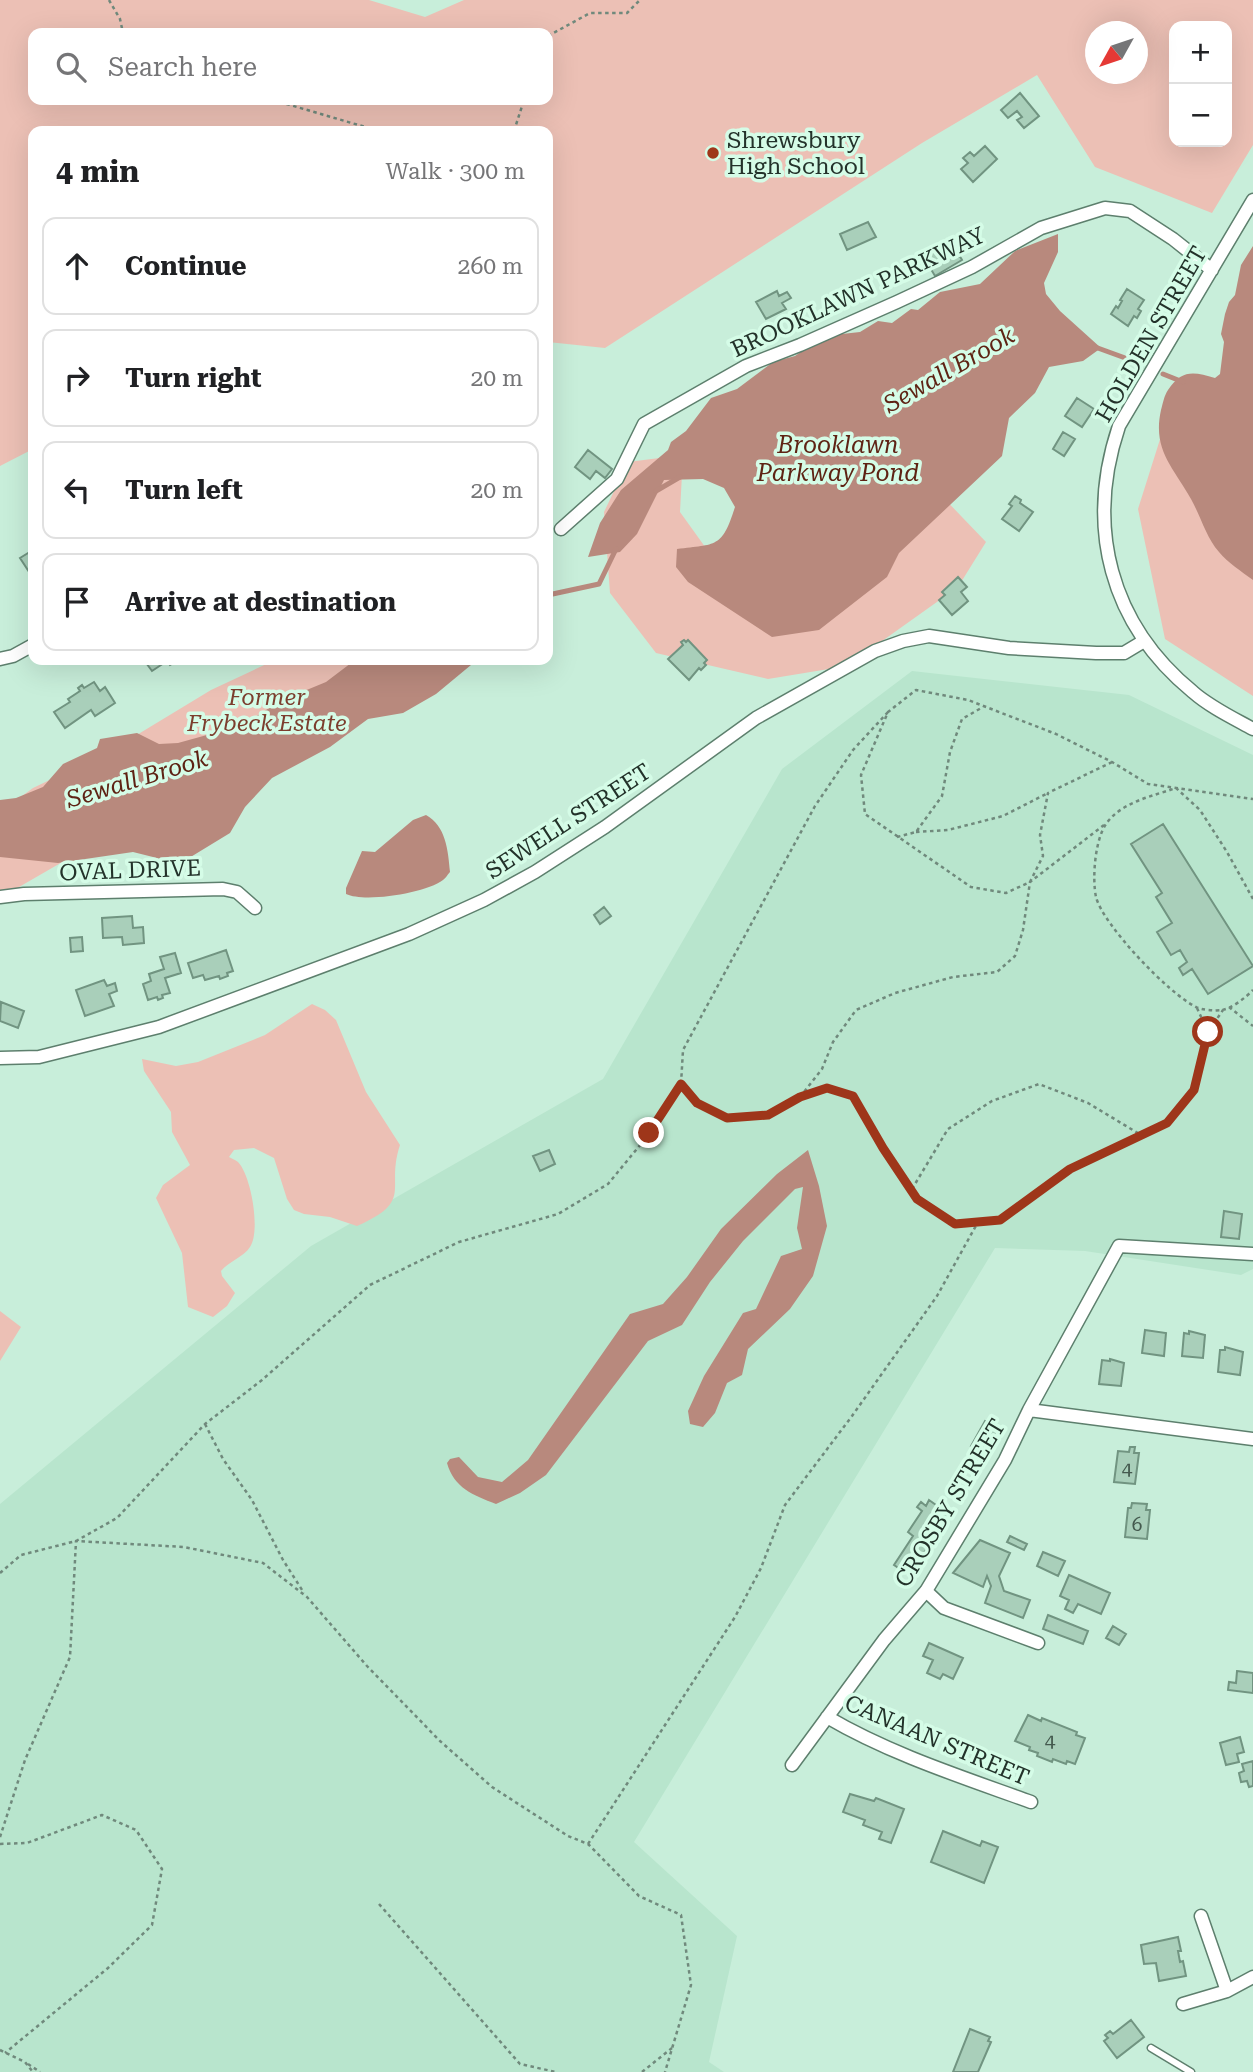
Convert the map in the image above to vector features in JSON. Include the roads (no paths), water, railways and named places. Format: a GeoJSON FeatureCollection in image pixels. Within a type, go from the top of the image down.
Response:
{"type":"FeatureCollection","features":[{"type":"Feature","properties":{"kind":"street","name":"HOLDEN STREET"},"geometry":{"type":"LineString","coordinates":[[1253,200],[1119,426],[1112,446],[1103,522],[1105,542],[1120,598],[1144,641],[1166,667],[1195,694],[1253,729]]}},
{"type":"Feature","properties":{"kind":"street","name":"BROOKLAWN PARKWAY"},"geometry":{"type":"LineString","coordinates":[[561,530],[617,479],[644,424],[746,366],[800,345],[972,267],[1041,228],[1105,208],[1130,211],[1173,239],[1212,270]]}},
{"type":"Feature","properties":{"kind":"street","name":"SEWELL STREET"},"geometry":{"type":"LineString","coordinates":[[0,1058],[38,1057],[159,1027],[409,933],[484,900],[535,872],[605,827],[756,718],[875,651],[903,641],[929,636],[1009,648],[1096,653],[1124,653],[1144,641]]}},
{"type":"Feature","properties":{"kind":"street"},"geometry":{"type":"LineString","coordinates":[[0,659],[28,648]]}},
{"type":"Feature","properties":{"kind":"street","name":"OVAL DRIVE"},"geometry":{"type":"LineString","coordinates":[[0,897],[24,894],[223,889],[237,892],[255,908]]}},
{"type":"Feature","properties":{"kind":"street","name":"CROSBY STREET"},"geometry":{"type":"LineString","coordinates":[[792,1765],[884,1640],[926,1591],[1004,1460],[1119,1246],[1253,1254]]}},
{"type":"Feature","properties":{"kind":"street"},"geometry":{"type":"LineString","coordinates":[[1029,1410],[1253,1439]]}},
{"type":"Feature","properties":{"kind":"street"},"geometry":{"type":"LineString","coordinates":[[926,1591],[944,1608],[1038,1643]]}},
{"type":"Feature","properties":{"kind":"street","name":"CANAAN STREET"},"geometry":{"type":"LineString","coordinates":[[827,1717],[853,1732],[946,1771],[1031,1802]]}},
{"type":"Feature","properties":{"kind":"street"},"geometry":{"type":"LineString","coordinates":[[1202,1916],[1227,1991]]}},
{"type":"Feature","properties":{"kind":"street"},"geometry":{"type":"LineString","coordinates":[[1183,2004],[1227,1991],[1253,1977]]}},
{"type":"Feature","properties":{"kind":"lane"},"geometry":{"type":"LineString","coordinates":[[1151,2049],[1191,2072]]}},
{"type":"Feature","properties":{"kind":"water","name":"Brooklawn Parkway Pond"},"geometry":{"type":"Polygon","coordinates":[[[1058,234],[1058,252],[1044,283],[1046,294],[1060,311],[1101,348],[1083,361],[1049,367],[1035,393],[1009,418],[1002,456],[899,553],[887,577],[819,630],[772,637],[688,582],[676,567],[677,549],[716,542],[726,530],[735,507],[724,488],[703,479],[664,480],[637,534],[620,552],[588,557],[600,523],[621,490],[668,450],[671,442],[686,431],[711,398],[737,389],[773,362],[795,356],[824,336],[860,332],[878,321],[892,323],[911,309],[918,310],[940,292],[980,284],[1015,251],[1058,234]]]}},
{"type":"Feature","properties":{"kind":"water"},"geometry":{"type":"Polygon","coordinates":[[[1253,246],[1253,580],[1226,560],[1211,540],[1191,499],[1166,458],[1159,424],[1166,395],[1178,378],[1201,374],[1215,378],[1220,374],[1224,342],[1221,334],[1225,314],[1235,295],[1241,265],[1253,246]]]}},
{"type":"Feature","properties":{"kind":"water","name":"Former Frybeck Estate"},"geometry":{"type":"Polygon","coordinates":[[[348,665],[471,665],[436,694],[403,713],[368,719],[330,747],[272,778],[245,807],[230,833],[189,858],[161,859],[133,852],[58,863],[0,857],[0,800],[16,798],[43,787],[63,764],[97,748],[100,739],[137,733],[159,744],[178,743],[243,725],[280,701],[326,682],[348,665]]]}},
{"type":"Feature","properties":{"kind":"water"},"geometry":{"type":"Polygon","coordinates":[[[426,815],[438,825],[445,839],[450,872],[445,878],[435,885],[410,893],[381,897],[355,897],[346,894],[362,851],[375,852],[413,820],[426,815]]]}},
{"type":"Feature","properties":{"kind":"water"},"geometry":{"type":"Polygon","coordinates":[[[808,1150],[827,1226],[813,1276],[790,1309],[748,1349],[742,1375],[727,1383],[715,1413],[703,1427],[690,1424],[688,1411],[704,1376],[743,1313],[756,1309],[781,1256],[802,1249],[797,1228],[803,1187],[795,1189],[743,1241],[710,1282],[682,1325],[648,1341],[546,1475],[520,1493],[496,1504],[472,1494],[454,1479],[447,1463],[450,1459],[459,1457],[478,1477],[502,1482],[528,1460],[630,1314],[663,1304],[687,1277],[721,1229],[777,1174],[808,1150]]]}},
{"type":"Feature","properties":{"kind":"waterway","name":"Sewall Brook"},"geometry":{"type":"LineString","coordinates":[[1095,347],[1139,363]]}},
{"type":"Feature","properties":{"kind":"waterway","name":"Sewall Brook"},"geometry":{"type":"LineString","coordinates":[[1163,374],[1183,382]]}},
{"type":"Feature","properties":{"kind":"waterway","name":"Sewall Brook"},"geometry":{"type":"LineString","coordinates":[[656,491],[680,477]]}},
{"type":"Feature","properties":{"kind":"waterway","name":"Sewall Brook"},"geometry":{"type":"LineString","coordinates":[[553,594],[599,584],[616,549]]}},
{"type":"Feature","properties":{"kind":"place","name":"Shrewsbury High School"},"geometry":{"type":"Point","coordinates":[713,153]}}]}
